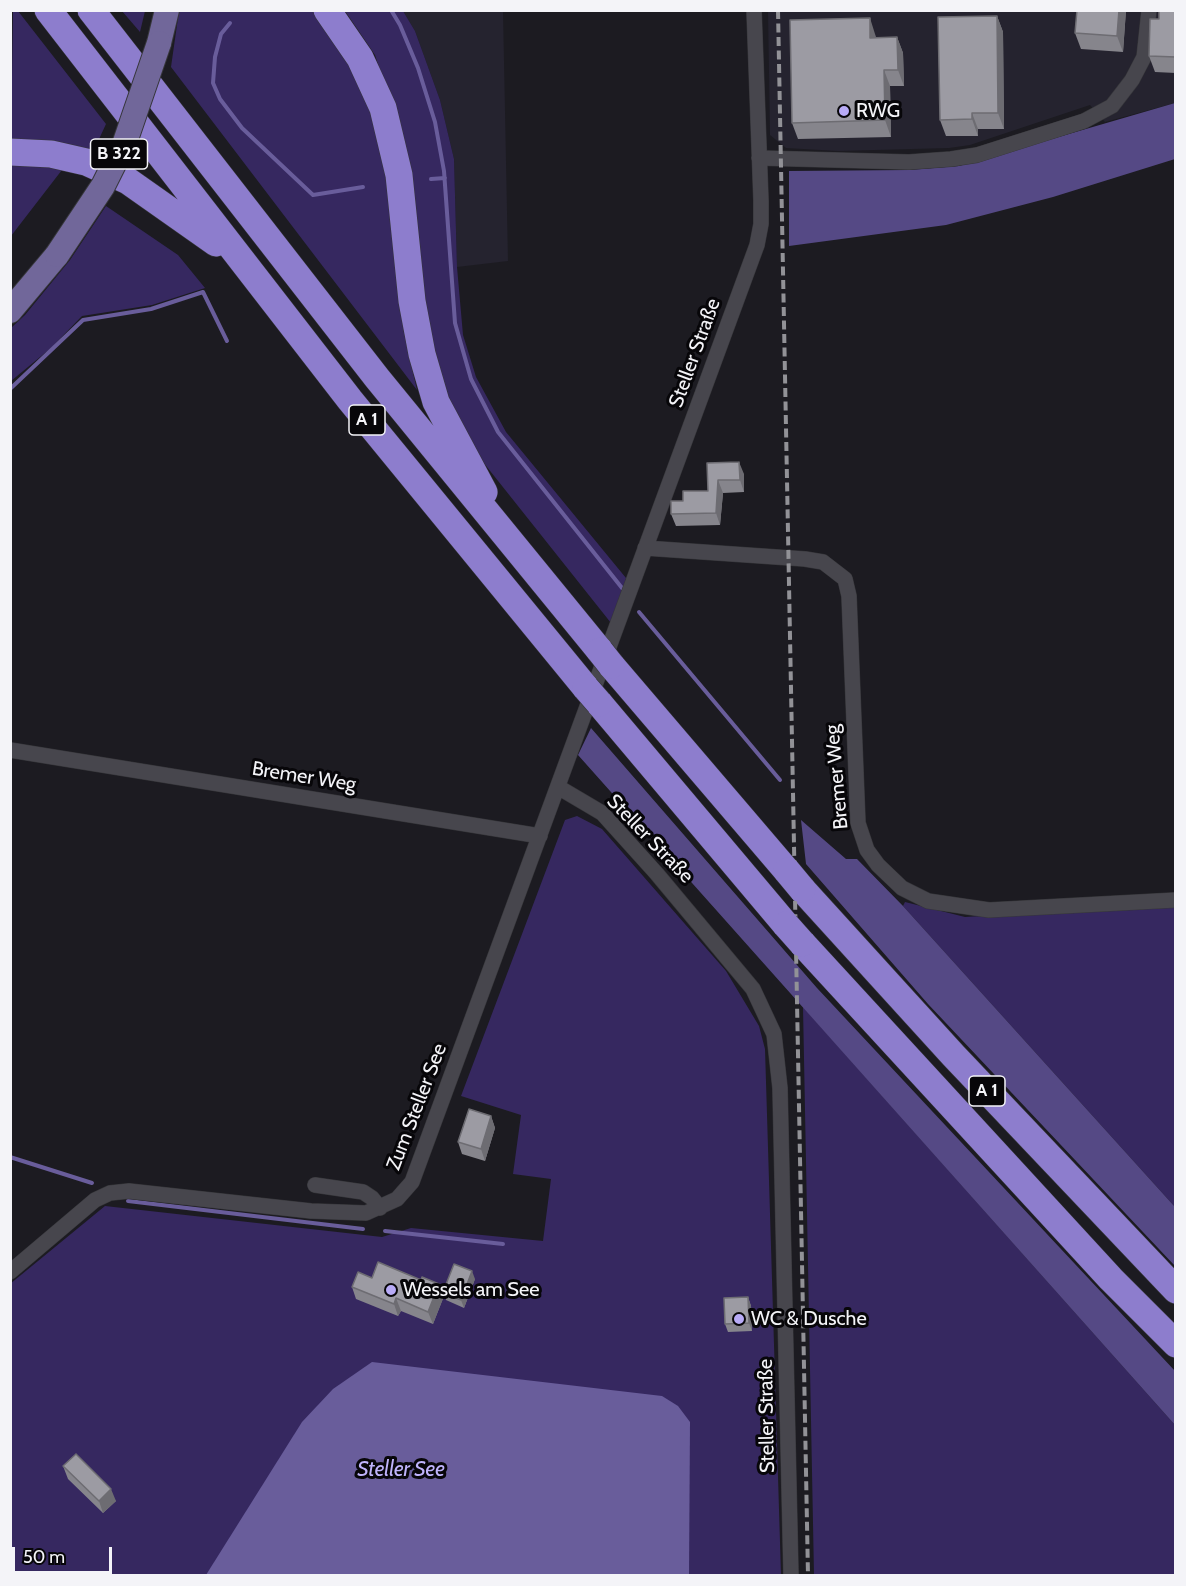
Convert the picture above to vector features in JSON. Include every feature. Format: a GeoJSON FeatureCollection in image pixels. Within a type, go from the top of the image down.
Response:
{"type":"FeatureCollection","features":[{"type":"Feature","properties":{"kind":"highway","name":"A 1"},"geometry":{"type":"LineString","coordinates":[[48,10],[350,400],[794,934],[1103,1270],[1176,1344]]}},
{"type":"Feature","properties":{"kind":"highway","name":"A 1"},"geometry":{"type":"LineString","coordinates":[[91,10],[330,319],[514,549],[605,658],[794,880],[953,1055],[1176,1290]]}},
{"type":"Feature","properties":{"kind":"highway"},"geometry":{"type":"LineString","coordinates":[[327,10],[355,50],[372,81],[393,142],[412,301],[422,354],[436,402],[514,549]]}},
{"type":"Feature","properties":{"kind":"highway"},"geometry":{"type":"LineString","coordinates":[[10,152],[51,154],[86,162],[128,181],[191,224],[246,266]]}},
{"type":"Feature","properties":{"kind":"main road","name":"B 322"},"geometry":{"type":"LineString","coordinates":[[10,310],[57,255],[103,186],[125,142],[159,43],[167,10]]}},
{"type":"Feature","properties":{"kind":"street","name":"Steller Straße"},"geometry":{"type":"LineString","coordinates":[[754,10],[761,224],[757,245],[558,787],[602,813],[657,874],[753,988],[774,1034],[780,1088],[791,1575]]}},
{"type":"Feature","properties":{"kind":"street"},"geometry":{"type":"LineString","coordinates":[[759,158],[909,162],[951,159],[977,155],[1084,121],[1112,106],[1132,80],[1144,57],[1149,10]]}},
{"type":"Feature","properties":{"kind":"street","name":"Bremer Weg"},"geometry":{"type":"LineString","coordinates":[[645,548],[805,559],[823,562],[845,579],[849,596],[858,823],[867,850],[878,865],[902,888],[928,901],[989,910],[1176,900]]}},
{"type":"Feature","properties":{"kind":"street","name":"Bremer Weg"},"geometry":{"type":"LineString","coordinates":[[10,750],[540,836]]}},
{"type":"Feature","properties":{"kind":"street"},"geometry":{"type":"LineString","coordinates":[[540,836],[558,787]]}},
{"type":"Feature","properties":{"kind":"street","name":"Zum Steller See"},"geometry":{"type":"LineString","coordinates":[[10,1272],[94,1200],[110,1193],[129,1191],[332,1213],[366,1213],[397,1199],[416,1172],[540,836]]}},
{"type":"Feature","properties":{"kind":"street"},"geometry":{"type":"LineString","coordinates":[[315,1185],[363,1192],[380,1208]]}},
{"type":"Feature","properties":{"kind":"shaded area"},"geometry":{"type":"Polygon","coordinates":[[[13,11],[18,11],[106,124],[94,150],[11,142],[13,11]]]}},
{"type":"Feature","properties":{"kind":"shaded area"},"geometry":{"type":"Polygon","coordinates":[[[122,11],[145,11],[140,32],[122,11]]]}},
{"type":"Feature","properties":{"kind":"shaded area"},"geometry":{"type":"Polygon","coordinates":[[[179,11],[313,11],[336,36],[370,104],[386,167],[404,333],[417,390],[171,67],[179,11]]]}},
{"type":"Feature","properties":{"kind":"shaded area"},"geometry":{"type":"Polygon","coordinates":[[[345,11],[403,11],[415,31],[440,100],[454,159],[457,267],[463,335],[476,377],[506,432],[626,578],[622,597],[611,623],[483,462],[447,406],[427,343],[396,122],[375,55],[345,11]]]}},
{"type":"Feature","properties":{"kind":"shaded area"},"geometry":{"type":"Polygon","coordinates":[[[403,11],[503,11],[508,261],[457,267],[454,159],[440,100],[415,31],[403,11]]]}},
{"type":"Feature","properties":{"kind":"shaded area"},"geometry":{"type":"Polygon","coordinates":[[[768,11],[1175,11],[1175,103],[1105,122],[1090,105],[970,145],[949,148],[838,151],[786,148],[770,135],[768,11]]]}},
{"type":"Feature","properties":{"kind":"shaded area"},"geometry":{"type":"Polygon","coordinates":[[[1175,103],[1175,159],[1053,197],[946,225],[789,246],[789,171],[909,170],[959,166],[1175,103]]]}},
{"type":"Feature","properties":{"kind":"shaded area"},"geometry":{"type":"Polygon","coordinates":[[[11,162],[65,166],[11,236],[11,162]]]}},
{"type":"Feature","properties":{"kind":"shaded area"},"geometry":{"type":"Polygon","coordinates":[[[106,206],[178,255],[205,288],[152,305],[82,316],[51,348],[11,381],[11,328],[25,315],[70,260],[106,206]]]}},
{"type":"Feature","properties":{"kind":"shaded area"},"geometry":{"type":"Polygon","coordinates":[[[591,728],[817,988],[1175,1371],[1175,1425],[578,755],[591,728]]]}},
{"type":"Feature","properties":{"kind":"shaded area"},"geometry":{"type":"Polygon","coordinates":[[[577,816],[602,829],[726,971],[759,1026],[765,1049],[781,1575],[11,1575],[10,1284],[105,1206],[382,1237],[411,1228],[543,1241],[551,1179],[513,1174],[521,1115],[461,1096],[565,820],[577,816]]]}},
{"type":"Feature","properties":{"kind":"shaded area"},"geometry":{"type":"Polygon","coordinates":[[[801,820],[846,859],[857,859],[903,906],[1175,1207],[1175,1266],[928,1004],[806,864],[801,820]]]}},
{"type":"Feature","properties":{"kind":"shaded area"},"geometry":{"type":"Polygon","coordinates":[[[905,902],[965,917],[1175,905],[1175,1207],[903,906],[905,902]]]}},
{"type":"Feature","properties":{"kind":"shaded area"},"geometry":{"type":"Polygon","coordinates":[[[803,1007],[1175,1425],[1175,1575],[814,1575],[803,1007]]]}},
{"type":"Feature","properties":{"kind":"water","name":"Steller See"},"geometry":{"type":"Polygon","coordinates":[[[372,1362],[662,1396],[678,1406],[690,1422],[689,1575],[206,1575],[302,1422],[333,1389],[372,1362]]]}},
{"type":"Feature","properties":{"kind":"building"},"geometry":{"type":"Polygon","coordinates":[[[1077,10],[1119,10],[1117,36],[1075,33],[1077,10]]]}},
{"type":"Feature","properties":{"kind":"building"},"geometry":{"type":"Polygon","coordinates":[[[1159,10],[1176,10],[1176,57],[1149,56],[1150,19],[1159,19],[1159,10]]]}},
{"type":"Feature","properties":{"kind":"building"},"geometry":{"type":"Polygon","coordinates":[[[997,16],[998,113],[972,113],[972,119],[940,120],[938,17],[997,16]]]}},
{"type":"Feature","properties":{"kind":"building","name":"RWG"},"geometry":{"type":"Polygon","coordinates":[[[870,18],[870,38],[897,37],[898,70],[884,70],[885,120],[792,123],[790,20],[870,18]]]}},
{"type":"Feature","properties":{"kind":"building"},"geometry":{"type":"Polygon","coordinates":[[[739,462],[740,480],[718,480],[716,513],[671,514],[671,501],[683,501],[683,491],[708,491],[707,463],[739,462]]]}},
{"type":"Feature","properties":{"kind":"building"},"geometry":{"type":"Polygon","coordinates":[[[469,1109],[491,1116],[481,1149],[458,1142],[469,1109]]]}},
{"type":"Feature","properties":{"kind":"building"},"geometry":{"type":"Polygon","coordinates":[[[378,1262],[421,1280],[422,1277],[439,1284],[428,1312],[396,1298],[394,1304],[352,1287],[358,1272],[372,1278],[378,1262]]]}},
{"type":"Feature","properties":{"kind":"building"},"geometry":{"type":"Polygon","coordinates":[[[454,1264],[472,1271],[461,1300],[443,1292],[454,1264]]]}},
{"type":"Feature","properties":{"kind":"building"},"geometry":{"type":"Polygon","coordinates":[[[748,1297],[749,1323],[725,1324],[724,1298],[748,1297]]]}},
{"type":"Feature","properties":{"kind":"building"},"geometry":{"type":"Polygon","coordinates":[[[76,1454],[111,1489],[99,1501],[63,1466],[76,1454]]]}},
{"type":"Feature","properties":{"kind":"waterway"},"geometry":{"type":"LineString","coordinates":[[391,10],[400,25],[418,68],[435,122],[444,171],[455,323],[471,379],[498,432],[622,588]]}},
{"type":"Feature","properties":{"kind":"waterway"},"geometry":{"type":"LineString","coordinates":[[230,23],[221,34],[215,57],[213,83],[220,99],[242,128],[313,195],[363,187]]}},
{"type":"Feature","properties":{"kind":"waterway"},"geometry":{"type":"LineString","coordinates":[[431,179],[445,178]]}},
{"type":"Feature","properties":{"kind":"waterway"},"geometry":{"type":"LineString","coordinates":[[10,389],[83,320],[151,309],[203,292],[227,341]]}},
{"type":"Feature","properties":{"kind":"waterway"},"geometry":{"type":"LineString","coordinates":[[639,612],[780,780]]}},
{"type":"Feature","properties":{"kind":"waterway"},"geometry":{"type":"LineString","coordinates":[[10,1157],[92,1183]]}},
{"type":"Feature","properties":{"kind":"waterway"},"geometry":{"type":"LineString","coordinates":[[128,1201],[363,1229]]}},
{"type":"Feature","properties":{"kind":"waterway"},"geometry":{"type":"LineString","coordinates":[[385,1231],[503,1244]]}},
{"type":"Feature","properties":{"kind":"railway"},"geometry":{"type":"LineString","coordinates":[[778,10],[808,1576]]}},
{"type":"Feature","properties":{"kind":"place","name":"RWG"},"geometry":{"type":"Point","coordinates":[844,111]}},
{"type":"Feature","properties":{"kind":"place","name":"Wessels am See"},"geometry":{"type":"Point","coordinates":[391,1290]}},
{"type":"Feature","properties":{"kind":"place","name":"WC & Dusche"},"geometry":{"type":"Point","coordinates":[739,1319]}}]}
